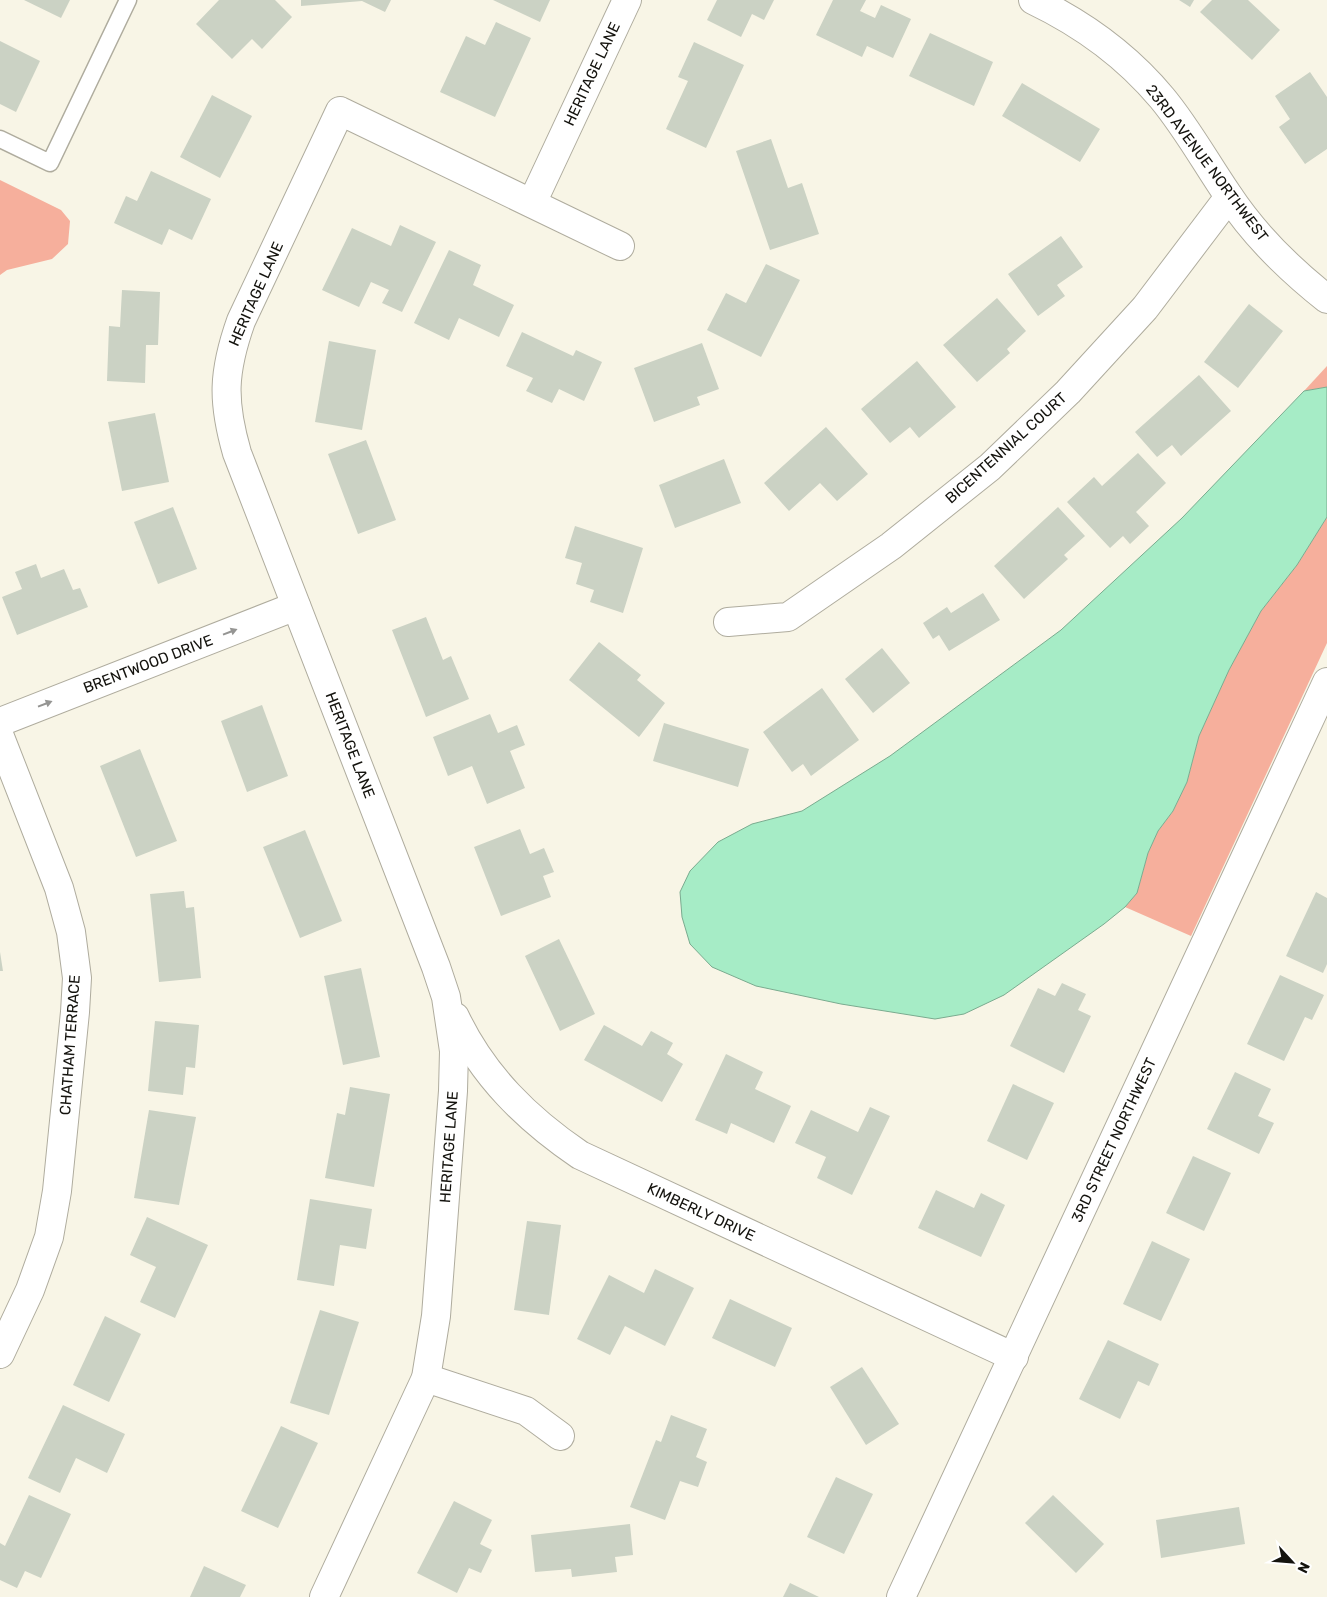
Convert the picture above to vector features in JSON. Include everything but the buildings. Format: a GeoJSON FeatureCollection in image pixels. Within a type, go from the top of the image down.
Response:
{"type":"FeatureCollection","features":[{"type":"Feature","properties":{"kind":"street","name":"HERITAGE LANE"},"geometry":{"type":"LineString","coordinates":[[532,203],[627,0]]}},
{"type":"Feature","properties":{"kind":"street","name":"23RD AVENUE NORTHWEST"},"geometry":{"type":"LineString","coordinates":[[1032,0],[1084,29],[1125,60],[1167,105],[1260,238],[1296,275],[1327,299]]}},
{"type":"Feature","properties":{"kind":"street","name":"HERITAGE LANE"},"geometry":{"type":"LineString","coordinates":[[324,1597],[426,1378],[436,1316],[453,1092],[453,1037],[446,997],[436,967],[237,453],[228,422],[226,386],[230,355],[241,321],[340,111],[620,246]]}},
{"type":"Feature","properties":{"kind":"street","name":"BICENTENNIAL COURT"},"geometry":{"type":"LineString","coordinates":[[728,622],[788,617],[892,546],[990,467],[1068,392],[1145,308],[1229,196]]}},
{"type":"Feature","properties":{"kind":"street","name":"BRENTWOOD DRIVE"},"geometry":{"type":"LineString","coordinates":[[0,722],[296,606]]}},
{"type":"Feature","properties":{"kind":"street","name":"3RD STREET NORTHWEST"},"geometry":{"type":"LineString","coordinates":[[902,1597],[1327,682]]}},
{"type":"Feature","properties":{"kind":"street","name":"CHATHAM TERRACE"},"geometry":{"type":"LineString","coordinates":[[0,737],[58,888],[71,932],[77,978],[57,1191],[49,1237],[30,1290],[0,1354]]}},
{"type":"Feature","properties":{"kind":"street","name":"KIMBERLY DRIVE"},"geometry":{"type":"LineString","coordinates":[[446,997],[463,1034],[481,1062],[512,1101],[546,1132],[580,1155],[1014,1357]]}},
{"type":"Feature","properties":{"kind":"street"},"geometry":{"type":"LineString","coordinates":[[426,1378],[526,1410],[560,1436]]}},
{"type":"Feature","properties":{"kind":"lane"},"geometry":{"type":"LineString","coordinates":[[0,140],[50,163],[128,0]]}},
{"type":"Feature","properties":{"kind":"shaded area"},"geometry":{"type":"Polygon","coordinates":[[[0,180],[61,210],[70,221],[68,244],[52,259],[7,270],[0,275],[0,180]]]}},
{"type":"Feature","properties":{"kind":"shaded area"},"geometry":{"type":"Polygon","coordinates":[[[1327,366],[1327,387],[1304,391],[1327,366]]]}},
{"type":"Feature","properties":{"kind":"shaded area"},"geometry":{"type":"Polygon","coordinates":[[[1327,387],[1327,517],[1297,565],[1261,611],[1229,670],[1199,736],[1187,782],[1173,811],[1158,831],[1148,853],[1137,893],[1125,907],[1004,995],[964,1014],[935,1019],[841,1004],[756,986],[712,967],[690,944],[682,917],[680,892],[690,871],[718,842],[752,824],[802,811],[890,756],[1061,630],[1182,518],[1304,391],[1327,387]]]}},
{"type":"Feature","properties":{"kind":"shaded area"},"geometry":{"type":"Polygon","coordinates":[[[1327,517],[1327,643],[1191,936],[1125,907],[1137,893],[1148,853],[1158,831],[1173,811],[1187,782],[1199,736],[1229,670],[1261,611],[1297,565],[1327,517]]]}}]}
